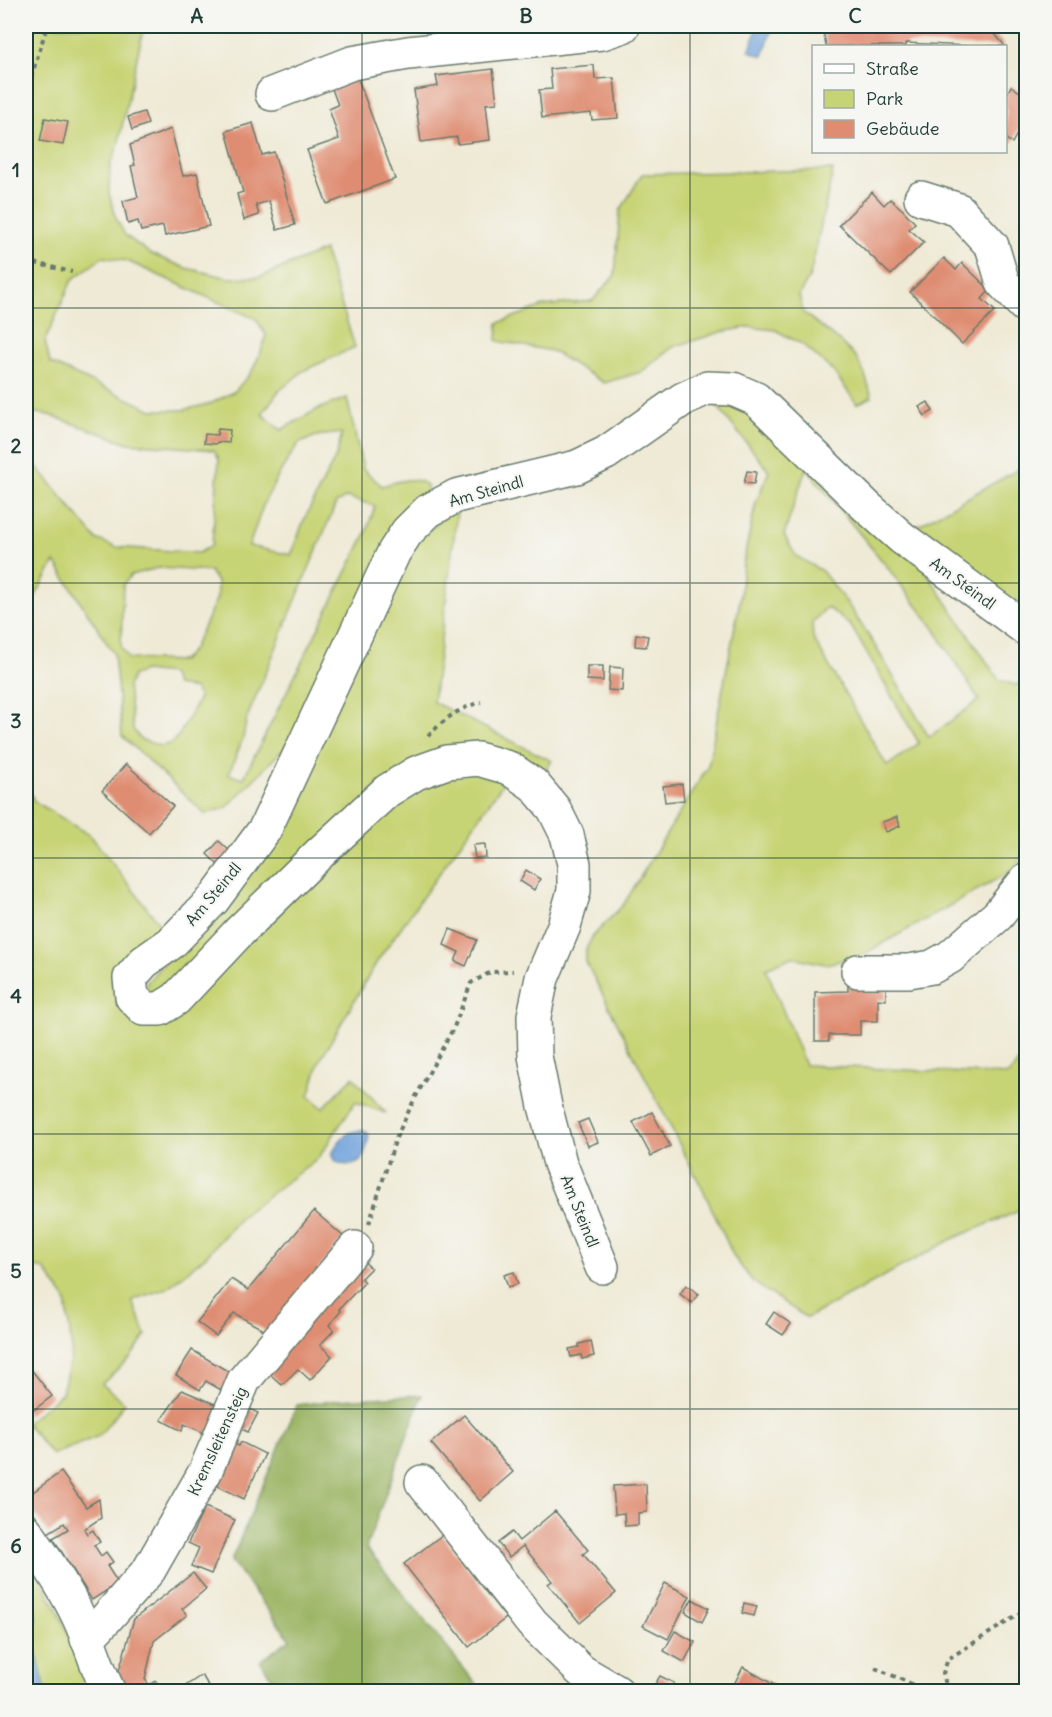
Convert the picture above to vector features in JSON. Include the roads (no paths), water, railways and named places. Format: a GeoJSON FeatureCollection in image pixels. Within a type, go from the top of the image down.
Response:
{"type":"FeatureCollection","features":[{"type":"Feature","properties":{"kind":"street"},"geometry":{"type":"LineString","coordinates":[[272,94],[352,63],[408,52],[602,33],[623,26]]}},
{"type":"Feature","properties":{"kind":"street"},"geometry":{"type":"LineString","coordinates":[[921,198],[959,210],[992,246],[1003,283],[1026,305]]}},
{"type":"Feature","properties":{"kind":"street","name":"Am Steindl"},"geometry":{"type":"LineString","coordinates":[[602,1268],[560,1162],[535,1056],[534,1016],[542,978],[564,926],[574,891],[574,864],[567,835],[554,809],[534,785],[508,768],[478,759],[447,762],[416,773],[387,791],[321,852],[238,933],[176,999],[160,1009],[144,1009],[132,997],[130,978],[144,962],[171,943],[213,900],[265,829],[394,552],[407,532],[428,511],[456,496],[577,467],[606,453],[683,399],[707,388],[733,389],[756,399],[902,538],[1026,629]]}},
{"type":"Feature","properties":{"kind":"street"},"geometry":{"type":"LineString","coordinates":[[858,972],[909,971],[932,967],[950,957],[998,915],[1026,880]]}},
{"type":"Feature","properties":{"kind":"street","name":"Kremsleitensteig"},"geometry":{"type":"LineString","coordinates":[[87,1639],[149,1570],[205,1472],[244,1380],[355,1248]]}},
{"type":"Feature","properties":{"kind":"street"},"geometry":{"type":"LineString","coordinates":[[422,1482],[532,1623],[581,1671],[617,1692]]}},
{"type":"Feature","properties":{"kind":"street"},"geometry":{"type":"LineString","coordinates":[[26,1531],[46,1560],[79,1618],[109,1692]]}},
{"type":"Feature","properties":{"kind":"water"},"geometry":{"type":"Polygon","coordinates":[[[758,26],[773,26],[763,56],[749,51],[758,26]]]}},
{"type":"Feature","properties":{"kind":"water"},"geometry":{"type":"Polygon","coordinates":[[[362,1130],[369,1136],[362,1159],[347,1165],[335,1160],[333,1151],[340,1141],[351,1132],[362,1130]]]}},
{"type":"Feature","properties":{"kind":"water"},"geometry":{"type":"Polygon","coordinates":[[[26,1590],[34,1604],[36,1621],[31,1633],[46,1691],[26,1691],[26,1590]]]}}]}
